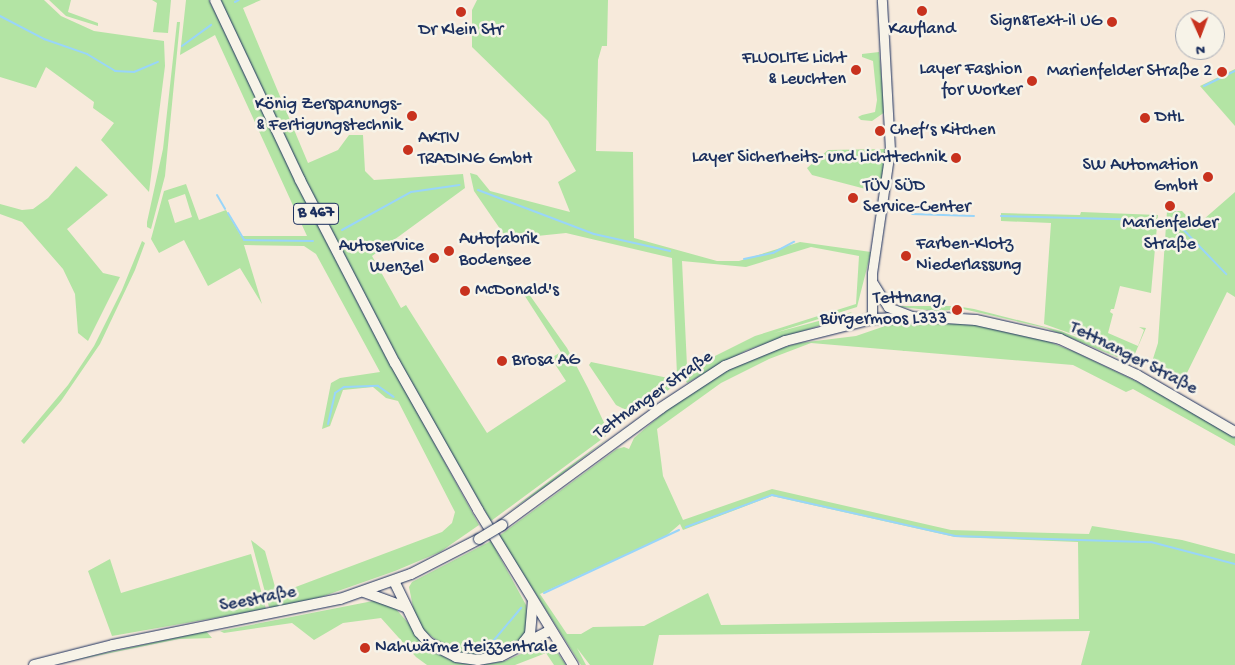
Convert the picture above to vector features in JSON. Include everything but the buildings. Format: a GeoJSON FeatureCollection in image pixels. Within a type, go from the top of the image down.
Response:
{"type":"FeatureCollection","features":[{"type":"Feature","properties":{"kind":"main road","name":"B 467"},"geometry":{"type":"LineString","coordinates":[[215,0],[296,172],[360,298],[428,423],[533,601],[574,665]]}},
{"type":"Feature","properties":{"kind":"main road","name":"Tettnanger Straße"},"geometry":{"type":"LineString","coordinates":[[479,539],[502,525],[674,398],[725,366],[785,341],[872,319],[915,317],[976,320],[1060,339],[1137,374],[1235,432]]}},
{"type":"Feature","properties":{"kind":"main road","name":"Seestraße"},"geometry":{"type":"LineString","coordinates":[[34,665],[146,638],[298,610],[364,592],[394,581],[479,539]]}},
{"type":"Feature","properties":{"kind":"main road"},"geometry":{"type":"LineString","coordinates":[[394,581],[405,607],[429,643],[456,658],[488,659],[522,647],[551,630]]}},
{"type":"Feature","properties":{"kind":"main road"},"geometry":{"type":"LineString","coordinates":[[364,592],[405,607]]}},
{"type":"Feature","properties":{"kind":"main road"},"geometry":{"type":"LineString","coordinates":[[522,647],[530,634],[533,601]]}},
{"type":"Feature","properties":{"kind":"street"},"geometry":{"type":"LineString","coordinates":[[872,319],[872,281],[890,150],[882,0]]}},
{"type":"Feature","properties":{"kind":"street"},"geometry":{"type":"LineString","coordinates":[[872,281],[888,307],[915,317]]}},
{"type":"Feature","properties":{"kind":"green space"},"geometry":{"type":"Polygon","coordinates":[[[0,0],[44,0],[61,16],[94,31],[164,41],[165,66],[149,192],[101,140],[114,123],[93,108],[94,102],[46,67],[36,88],[0,77],[0,0]]]}},
{"type":"Feature","properties":{"kind":"green space"},"geometry":{"type":"Polygon","coordinates":[[[49,0],[71,0],[68,12],[98,23],[98,26],[66,16],[49,0]]]}},
{"type":"Feature","properties":{"kind":"green space"},"geometry":{"type":"Polygon","coordinates":[[[152,0],[171,0],[168,33],[153,32],[157,3],[152,0]]]}},
{"type":"Feature","properties":{"kind":"green space"},"geometry":{"type":"Polygon","coordinates":[[[186,0],[209,0],[356,300],[479,525],[440,552],[395,571],[321,597],[275,608],[269,607],[251,540],[265,551],[277,594],[442,532],[452,523],[455,512],[398,401],[386,398],[373,387],[343,390],[330,426],[322,429],[331,383],[340,378],[380,372],[316,254],[304,246],[244,245],[262,304],[240,268],[208,286],[184,240],[159,253],[151,239],[164,191],[186,184],[199,220],[226,210],[241,236],[307,236],[215,35],[180,55],[186,0]],[[185,194],[168,200],[175,223],[192,217],[185,194]]]}},
{"type":"Feature","properties":{"kind":"green space"},"geometry":{"type":"Polygon","coordinates":[[[220,0],[261,0],[243,8],[308,163],[338,150],[349,135],[363,135],[365,171],[374,180],[463,174],[465,188],[372,256],[401,308],[406,305],[487,433],[566,381],[551,358],[561,352],[521,290],[524,287],[567,348],[588,388],[606,427],[606,436],[491,521],[432,421],[364,296],[303,178],[220,0]]]}},
{"type":"Feature","properties":{"kind":"green space"},"geometry":{"type":"Polygon","coordinates":[[[477,0],[608,0],[607,46],[602,46],[598,60],[596,151],[633,152],[634,238],[717,261],[739,261],[800,242],[871,252],[857,307],[774,333],[852,312],[845,317],[747,350],[687,383],[685,379],[638,412],[630,412],[616,405],[589,365],[591,362],[673,379],[677,375],[672,258],[566,233],[507,239],[474,191],[470,173],[477,175],[490,191],[570,212],[558,182],[576,171],[548,121],[472,47],[472,10],[477,0]],[[811,247],[746,267],[682,261],[687,366],[695,366],[755,336],[856,304],[859,256],[811,247]]]}},
{"type":"Feature","properties":{"kind":"green space"},"geometry":{"type":"Polygon","coordinates":[[[177,22],[180,22],[165,176],[151,229],[147,227],[147,222],[163,149],[177,22]]]}},
{"type":"Feature","properties":{"kind":"green space"},"geometry":{"type":"Polygon","coordinates":[[[879,52],[885,112],[872,121],[861,120],[858,117],[875,112],[877,100],[873,61],[862,57],[862,54],[879,52]]]}},
{"type":"Feature","properties":{"kind":"green space"},"geometry":{"type":"Polygon","coordinates":[[[1235,69],[1235,126],[1200,86],[1235,69]]]}},
{"type":"Feature","properties":{"kind":"green space"},"geometry":{"type":"Polygon","coordinates":[[[885,149],[881,193],[812,175],[807,168],[828,150],[885,149]]]}},
{"type":"Feature","properties":{"kind":"green space"},"geometry":{"type":"Polygon","coordinates":[[[76,166],[108,195],[67,229],[103,273],[120,277],[88,341],[78,333],[75,294],[63,269],[22,222],[0,214],[0,204],[22,210],[33,209],[48,198],[76,166]]]}},
{"type":"Feature","properties":{"kind":"green space"},"geometry":{"type":"Polygon","coordinates":[[[1235,192],[1235,297],[1227,292],[1182,383],[1175,384],[1151,365],[1158,343],[1167,211],[1182,211],[1196,226],[1235,192]]]}},
{"type":"Feature","properties":{"kind":"green space"},"geometry":{"type":"Polygon","coordinates":[[[1081,212],[1158,215],[1151,293],[1120,286],[1114,309],[1111,309],[1110,312],[1113,314],[1108,333],[1138,346],[1144,330],[1139,327],[1146,328],[1134,356],[1044,324],[1051,223],[1001,221],[1001,213],[1080,215],[1081,212]]]}},
{"type":"Feature","properties":{"kind":"green space"},"geometry":{"type":"Polygon","coordinates":[[[142,241],[145,243],[135,270],[100,344],[61,401],[24,444],[21,441],[68,385],[94,346],[122,290],[142,241]]]}},
{"type":"Feature","properties":{"kind":"green space"},"geometry":{"type":"Polygon","coordinates":[[[892,306],[956,306],[974,309],[1061,331],[1131,359],[1117,357],[1046,328],[963,309],[937,311],[892,306]]]}},
{"type":"Feature","properties":{"kind":"green space"},"geometry":{"type":"Polygon","coordinates":[[[929,322],[978,325],[1042,339],[1075,352],[1142,384],[1235,437],[1235,446],[1133,389],[1126,392],[1073,365],[811,343],[769,359],[721,383],[657,429],[663,476],[683,520],[772,489],[951,530],[1089,534],[1092,526],[1182,540],[1235,554],[1235,665],[1081,665],[1090,631],[659,635],[653,665],[590,665],[577,648],[586,665],[581,665],[499,536],[617,449],[624,447],[629,449],[634,438],[674,404],[717,376],[757,355],[799,343],[856,336],[888,325],[929,322]],[[772,496],[683,530],[680,524],[666,536],[540,594],[567,634],[581,634],[593,627],[644,626],[708,593],[721,625],[1079,619],[1078,542],[955,537],[772,496]]]}},
{"type":"Feature","properties":{"kind":"green space"},"geometry":{"type":"Polygon","coordinates":[[[610,437],[545,487],[508,512],[564,470],[610,437]]]}},
{"type":"Feature","properties":{"kind":"green space"},"geometry":{"type":"Polygon","coordinates":[[[491,541],[526,605],[529,628],[522,640],[506,650],[477,656],[453,652],[424,631],[414,612],[409,587],[412,582],[491,541]]]}},
{"type":"Feature","properties":{"kind":"green space"},"geometry":{"type":"Polygon","coordinates":[[[251,554],[266,609],[112,636],[88,571],[110,559],[121,593],[251,554]]]}},
{"type":"Feature","properties":{"kind":"green space"},"geometry":{"type":"Polygon","coordinates":[[[378,600],[395,608],[433,651],[455,662],[479,665],[427,665],[416,657],[381,618],[343,623],[314,640],[292,623],[224,633],[220,631],[378,600]]]}},
{"type":"Feature","properties":{"kind":"green space"},"geometry":{"type":"Polygon","coordinates":[[[206,631],[212,638],[179,639],[51,665],[206,631]]]}},
{"type":"Feature","properties":{"kind":"green space"},"geometry":{"type":"Polygon","coordinates":[[[544,644],[555,649],[566,665],[554,665],[546,653],[515,665],[480,665],[505,661],[544,644]]]}},
{"type":"Feature","properties":{"kind":"waterway"},"geometry":{"type":"LineString","coordinates":[[235,2],[239,0]]}},
{"type":"Feature","properties":{"kind":"waterway"},"geometry":{"type":"LineString","coordinates":[[0,16],[44,39],[87,54],[115,71],[134,72],[158,62]]}},
{"type":"Feature","properties":{"kind":"waterway"},"geometry":{"type":"LineString","coordinates":[[182,46],[211,25]]}},
{"type":"Feature","properties":{"kind":"waterway"},"geometry":{"type":"LineString","coordinates":[[1204,86],[1235,71]]}},
{"type":"Feature","properties":{"kind":"waterway"},"geometry":{"type":"LineString","coordinates":[[342,230],[411,192],[459,185]]}},
{"type":"Feature","properties":{"kind":"waterway"},"geometry":{"type":"LineString","coordinates":[[478,190],[594,234],[670,251]]}},
{"type":"Feature","properties":{"kind":"waterway"},"geometry":{"type":"LineString","coordinates":[[217,195],[225,209]]}},
{"type":"Feature","properties":{"kind":"waterway"},"geometry":{"type":"LineString","coordinates":[[228,213],[244,240],[313,241]]}},
{"type":"Feature","properties":{"kind":"waterway"},"geometry":{"type":"LineString","coordinates":[[912,214],[974,216]]}},
{"type":"Feature","properties":{"kind":"waterway"},"geometry":{"type":"LineString","coordinates":[[1001,216],[1152,220]]}},
{"type":"Feature","properties":{"kind":"waterway"},"geometry":{"type":"LineString","coordinates":[[1170,221],[1177,223],[1226,274]]}},
{"type":"Feature","properties":{"kind":"waterway"},"geometry":{"type":"LineString","coordinates":[[744,259],[773,253],[794,242]]}},
{"type":"Feature","properties":{"kind":"waterway"},"geometry":{"type":"LineString","coordinates":[[328,424],[335,393],[344,387],[378,386],[394,397]]}},
{"type":"Feature","properties":{"kind":"waterway"},"geometry":{"type":"LineString","coordinates":[[686,527],[772,495],[955,536],[1151,542],[1235,564]]}},
{"type":"Feature","properties":{"kind":"waterway"},"geometry":{"type":"LineString","coordinates":[[544,593],[679,530]]}},
{"type":"Feature","properties":{"kind":"waterway"},"geometry":{"type":"LineString","coordinates":[[489,646],[521,608]]}},
{"type":"Feature","properties":{"kind":"place","name":"Kaufland"},"geometry":{"type":"Point","coordinates":[922,11]}},
{"type":"Feature","properties":{"kind":"place","name":"Dr Klein Str"},"geometry":{"type":"Point","coordinates":[461,12]}},
{"type":"Feature","properties":{"kind":"place","name":"Sign&Text-il UG"},"geometry":{"type":"Point","coordinates":[1112,22]}},
{"type":"Feature","properties":{"kind":"place","name":"FLUOLITE Licht & Leuchten"},"geometry":{"type":"Point","coordinates":[856,70]}},
{"type":"Feature","properties":{"kind":"place","name":"Marienfelder Straße 2"},"geometry":{"type":"Point","coordinates":[1222,72]}},
{"type":"Feature","properties":{"kind":"place","name":"Layer Fashion for Worker"},"geometry":{"type":"Point","coordinates":[1032,81]}},
{"type":"Feature","properties":{"kind":"place","name":"König Zerspanungs- & Fertigungstechnik"},"geometry":{"type":"Point","coordinates":[412,116]}},
{"type":"Feature","properties":{"kind":"place","name":"DHL"},"geometry":{"type":"Point","coordinates":[1145,118]}},
{"type":"Feature","properties":{"kind":"place","name":"Chef‘s Kitchen"},"geometry":{"type":"Point","coordinates":[880,131]}},
{"type":"Feature","properties":{"kind":"place","name":"AKTIV TRADING GmbH"},"geometry":{"type":"Point","coordinates":[408,150]}},
{"type":"Feature","properties":{"kind":"place","name":"Layer Sicherheits- und Lichttechnik"},"geometry":{"type":"Point","coordinates":[956,158]}},
{"type":"Feature","properties":{"kind":"place","name":"SW Automation GmbH"},"geometry":{"type":"Point","coordinates":[1208,177]}},
{"type":"Feature","properties":{"kind":"place","name":"TÜV SÜD Service-Center"},"geometry":{"type":"Point","coordinates":[853,198]}},
{"type":"Feature","properties":{"kind":"place","name":"Marienfelder Straße"},"geometry":{"type":"Point","coordinates":[1170,206]}},
{"type":"Feature","properties":{"kind":"place","name":"Autofabrik Bodensee"},"geometry":{"type":"Point","coordinates":[449,251]}},
{"type":"Feature","properties":{"kind":"place","name":"Farben-Klotz Niederlassung"},"geometry":{"type":"Point","coordinates":[906,256]}},
{"type":"Feature","properties":{"kind":"place","name":"Autoservice Wenzel"},"geometry":{"type":"Point","coordinates":[434,258]}},
{"type":"Feature","properties":{"kind":"place","name":"McDonald's"},"geometry":{"type":"Point","coordinates":[465,291]}},
{"type":"Feature","properties":{"kind":"place","name":"Tettnang, Bürgermoos L333"},"geometry":{"type":"Point","coordinates":[957,310]}},
{"type":"Feature","properties":{"kind":"place","name":"Brosa AG"},"geometry":{"type":"Point","coordinates":[502,361]}},
{"type":"Feature","properties":{"kind":"place","name":"Nahwärme Heizzentrale"},"geometry":{"type":"Point","coordinates":[365,648]}}]}
